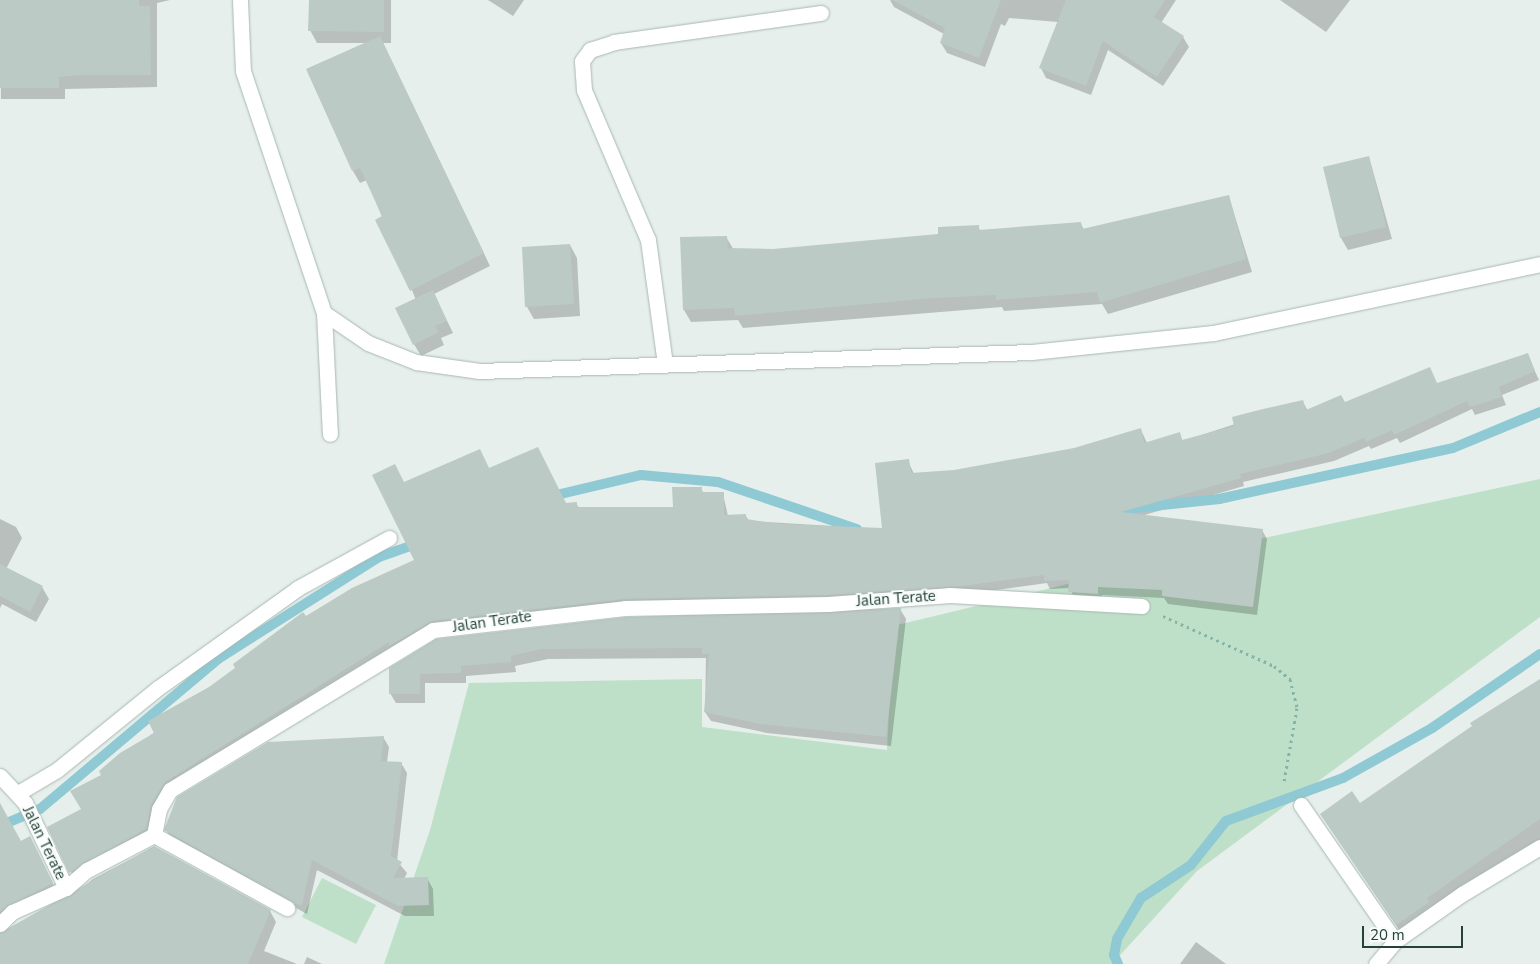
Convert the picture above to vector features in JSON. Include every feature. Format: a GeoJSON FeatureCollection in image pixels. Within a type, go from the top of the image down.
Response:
{"type":"FeatureCollection","features":[{"type":"Feature","properties":{"kind":"street"},"geometry":{"type":"LineString","coordinates":[[240,0],[243,71],[324,313],[330,434]]}},
{"type":"Feature","properties":{"kind":"street"},"geometry":{"type":"LineString","coordinates":[[665,364],[648,240],[584,90],[582,61],[590,50],[614,42],[822,13]]}},
{"type":"Feature","properties":{"kind":"street"},"geometry":{"type":"LineString","coordinates":[[324,313],[368,343],[416,362],[479,370],[1121,346],[1213,333],[1540,264]]}},
{"type":"Feature","properties":{"kind":"street"},"geometry":{"type":"LineString","coordinates":[[22,798],[158,688],[298,588],[389,538]]}},
{"type":"Feature","properties":{"kind":"street","name":"Jalan Terate"},"geometry":{"type":"LineString","coordinates":[[0,776],[22,798],[66,888],[87,870],[154,835],[159,809],[170,790],[433,630],[625,608],[828,604],[950,595],[1142,606]]}},
{"type":"Feature","properties":{"kind":"street"},"geometry":{"type":"LineString","coordinates":[[1301,805],[1395,942]]}},
{"type":"Feature","properties":{"kind":"street"},"geometry":{"type":"LineString","coordinates":[[154,835],[287,908]]}},
{"type":"Feature","properties":{"kind":"street"},"geometry":{"type":"LineString","coordinates":[[1376,964],[1395,942],[1540,847]]}},
{"type":"Feature","properties":{"kind":"street"},"geometry":{"type":"LineString","coordinates":[[0,924],[9,913],[66,888]]}},
{"type":"Feature","properties":{"kind":"path"},"geometry":{"type":"LineString","coordinates":[[1142,606],[1274,666],[1290,679],[1297,708],[1284,782]]}},
{"type":"Feature","properties":{"kind":"green space"},"geometry":{"type":"Polygon","coordinates":[[[1540,479],[1540,617],[1197,871],[1112,964],[384,964],[430,830],[469,683],[702,679],[702,727],[887,750],[893,626],[1217,548],[1540,479]]]}},
{"type":"Feature","properties":{"kind":"green space"},"geometry":{"type":"Polygon","coordinates":[[[322,878],[376,905],[356,944],[302,917],[322,878]]]}},
{"type":"Feature","properties":{"kind":"building"},"geometry":{"type":"Polygon","coordinates":[[[0,0],[139,0],[139,6],[150,6],[151,75],[59,77],[59,88],[0,88],[0,0]]]}},
{"type":"Feature","properties":{"kind":"building"},"geometry":{"type":"Polygon","coordinates":[[[309,0],[384,0],[384,32],[308,31],[309,0]]]}},
{"type":"Feature","properties":{"kind":"building"},"geometry":{"type":"Polygon","coordinates":[[[892,0],[1001,0],[979,58],[940,43],[945,28],[892,0]]]}},
{"type":"Feature","properties":{"kind":"building"},"geometry":{"type":"Polygon","coordinates":[[[1066,0],[1165,0],[1154,17],[1184,36],[1157,77],[1103,41],[1086,86],[1039,68],[1066,0]]]}},
{"type":"Feature","properties":{"kind":"building"},"geometry":{"type":"Polygon","coordinates":[[[380,36],[484,253],[410,291],[375,220],[382,216],[360,168],[352,171],[306,69],[380,36]]]}},
{"type":"Feature","properties":{"kind":"building"},"geometry":{"type":"Polygon","coordinates":[[[1369,156],[1386,227],[1340,238],[1323,167],[1369,156]]]}},
{"type":"Feature","properties":{"kind":"building"},"geometry":{"type":"Polygon","coordinates":[[[1229,195],[1246,259],[1100,303],[1097,292],[996,300],[996,295],[934,298],[735,316],[734,308],[683,310],[680,237],[727,236],[728,248],[773,249],[938,234],[938,227],[979,225],[979,230],[1081,222],[1082,229],[1229,195]]]}},
{"type":"Feature","properties":{"kind":"building"},"geometry":{"type":"Polygon","coordinates":[[[570,244],[574,304],[525,307],[522,247],[570,244]]]}},
{"type":"Feature","properties":{"kind":"building"},"geometry":{"type":"Polygon","coordinates":[[[433,290],[447,321],[435,326],[439,332],[413,345],[395,308],[433,290]]]}},
{"type":"Feature","properties":{"kind":"building"},"geometry":{"type":"Polygon","coordinates":[[[1528,353],[1535,371],[1499,387],[1502,397],[1470,407],[1467,401],[1394,435],[1392,430],[1366,442],[1364,438],[1329,453],[1240,474],[1241,478],[1121,512],[1263,529],[1253,607],[1162,596],[1162,590],[1098,587],[1098,594],[1068,592],[1069,580],[1044,581],[1044,575],[962,586],[828,595],[624,599],[432,621],[389,646],[389,642],[165,782],[151,805],[146,829],[69,873],[47,827],[81,809],[70,791],[101,775],[99,771],[120,753],[154,733],[148,721],[209,687],[235,668],[233,664],[303,612],[306,616],[352,588],[414,560],[372,475],[395,464],[404,482],[480,449],[489,468],[538,447],[566,503],[577,502],[577,507],[673,507],[672,487],[702,487],[702,492],[724,492],[724,515],[746,514],[746,519],[780,524],[882,528],[875,463],[909,459],[911,473],[954,470],[1074,448],[1141,428],[1144,443],[1180,432],[1182,440],[1234,426],[1232,417],[1259,410],[1303,400],[1306,410],[1341,395],[1345,402],[1430,367],[1437,383],[1528,353]]]}},
{"type":"Feature","properties":{"kind":"building"},"geometry":{"type":"Polygon","coordinates":[[[0,564],[43,586],[30,612],[0,596],[0,564]]]}},
{"type":"Feature","properties":{"kind":"building"},"geometry":{"type":"Polygon","coordinates":[[[901,608],[886,737],[760,724],[704,712],[709,654],[702,654],[702,648],[542,649],[511,656],[511,662],[461,666],[461,673],[420,674],[420,694],[389,694],[389,668],[436,639],[626,617],[901,608]]]}},
{"type":"Feature","properties":{"kind":"building"},"geometry":{"type":"Polygon","coordinates":[[[1540,679],[1540,819],[1427,898],[1429,902],[1396,925],[1320,814],[1352,791],[1360,803],[1472,726],[1470,723],[1540,679]]]}},
{"type":"Feature","properties":{"kind":"building"},"geometry":{"type":"Polygon","coordinates":[[[384,736],[381,761],[402,762],[391,856],[402,862],[393,878],[428,877],[429,905],[398,906],[312,860],[302,905],[295,904],[164,830],[177,797],[268,742],[384,736]]]}},
{"type":"Feature","properties":{"kind":"building"},"geometry":{"type":"Polygon","coordinates":[[[0,803],[21,841],[30,836],[53,883],[0,911],[0,803]]]}},
{"type":"Feature","properties":{"kind":"building"},"geometry":{"type":"Polygon","coordinates":[[[154,846],[271,910],[248,964],[0,964],[0,933],[154,846]]]}},
{"type":"Feature","properties":{"kind":"waterway"},"geometry":{"type":"LineString","coordinates":[[1125,509],[1219,499],[1453,448],[1540,412]]}},
{"type":"Feature","properties":{"kind":"waterway"},"geometry":{"type":"LineString","coordinates":[[548,497],[641,475],[718,482],[857,529]]}},
{"type":"Feature","properties":{"kind":"waterway"},"geometry":{"type":"LineString","coordinates":[[0,826],[40,809],[218,659],[379,557],[419,543]]}},
{"type":"Feature","properties":{"kind":"waterway"},"geometry":{"type":"LineString","coordinates":[[1118,964],[1114,955],[1117,939],[1141,898],[1191,865],[1226,821],[1343,778],[1432,728],[1540,654]]}}]}
